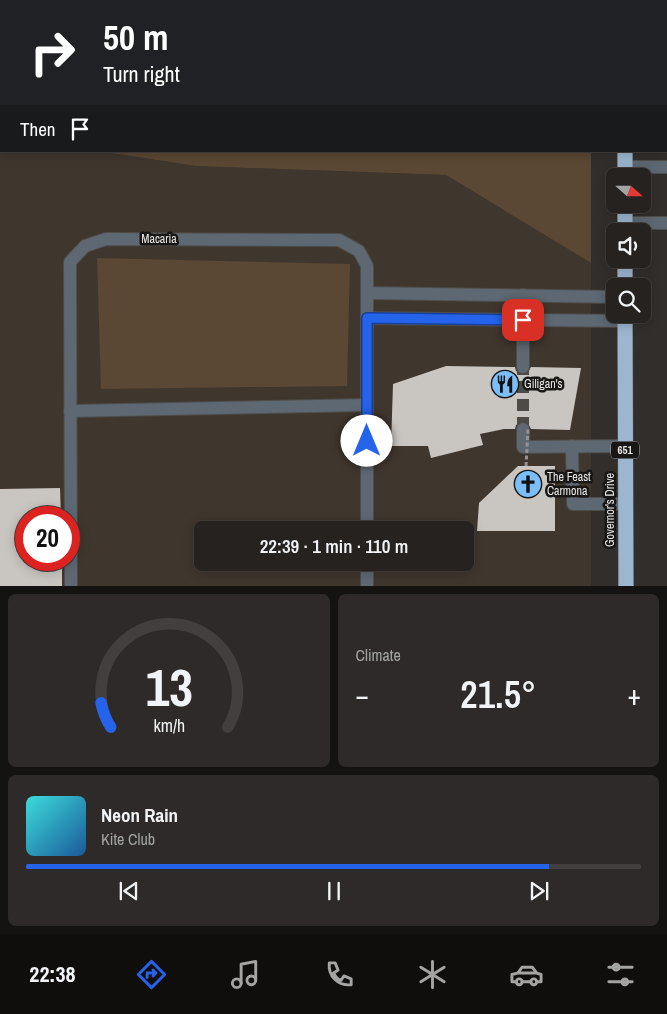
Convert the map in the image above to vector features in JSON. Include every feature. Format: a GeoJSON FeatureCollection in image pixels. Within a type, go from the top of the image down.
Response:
{"type":"FeatureCollection","features":[{"type":"Feature","properties":{"kind":"highway","name":"Governor's Drive"},"geometry":{"type":"LineString","coordinates":[[625,323],[626,586]]}},
{"type":"Feature","properties":{"kind":"lane"},"geometry":{"type":"LineString","coordinates":[[625,165],[667,166]]}},
{"type":"Feature","properties":{"kind":"lane"},"geometry":{"type":"LineString","coordinates":[[651,225],[667,223]]}},
{"type":"Feature","properties":{"kind":"lane","name":"Macaria"},"geometry":{"type":"LineString","coordinates":[[72,586],[70,262],[85,246],[106,239],[339,240],[359,251],[367,266],[367,318]]}},
{"type":"Feature","properties":{"kind":"lane"},"geometry":{"type":"LineString","coordinates":[[368,293],[606,297]]}},
{"type":"Feature","properties":{"kind":"lane"},"geometry":{"type":"LineString","coordinates":[[523,296],[523,367]]}},
{"type":"Feature","properties":{"kind":"lane"},"geometry":{"type":"LineString","coordinates":[[367,521],[367,318],[523,320],[606,318]]}},
{"type":"Feature","properties":{"kind":"lane"},"geometry":{"type":"LineString","coordinates":[[70,411],[367,405]]}},
{"type":"Feature","properties":{"kind":"lane"},"geometry":{"type":"LineString","coordinates":[[525,429],[523,447],[626,446]]}},
{"type":"Feature","properties":{"kind":"lane"},"geometry":{"type":"LineString","coordinates":[[572,446],[573,504],[626,504]]}},
{"type":"Feature","properties":{"kind":"lane"},"geometry":{"type":"LineString","coordinates":[[367,571],[367,586]]}},
{"type":"Feature","properties":{"kind":"path"},"geometry":{"type":"LineString","coordinates":[[525,429],[526,466]]}},
{"type":"Feature","properties":{"kind":"shaded area"},"geometry":{"type":"Polygon","coordinates":[[[0,152],[105,152],[196,166],[446,175],[591,263],[591,586],[0,586],[0,152]]]}},
{"type":"Feature","properties":{"kind":"shaded area"},"geometry":{"type":"Polygon","coordinates":[[[105,152],[591,152],[591,263],[446,175],[196,166],[105,152]]]}},
{"type":"Feature","properties":{"kind":"shaded area"},"geometry":{"type":"Polygon","coordinates":[[[97,258],[350,264],[347,386],[101,389],[97,258]]]}},
{"type":"Feature","properties":{"kind":"building"},"geometry":{"type":"Polygon","coordinates":[[[446,366],[515,367],[516,371],[523,375],[527,374],[531,367],[581,368],[570,430],[531,429],[527,422],[523,421],[516,425],[515,429],[504,429],[480,434],[483,445],[431,458],[428,446],[391,446],[393,384],[446,366]]]}},
{"type":"Feature","properties":{"kind":"building"},"geometry":{"type":"Polygon","coordinates":[[[518,466],[555,466],[555,531],[477,531],[479,503],[518,466]]]}},
{"type":"Feature","properties":{"kind":"building"},"geometry":{"type":"Polygon","coordinates":[[[60,488],[61,506],[15,506],[15,571],[62,571],[62,586],[0,586],[0,489],[60,488]]]}},
{"type":"Feature","properties":{"kind":"tunnel"},"geometry":{"type":"LineString","coordinates":[[523,367],[523,429]]}},
{"type":"Feature","properties":{"kind":"place","name":"Giligan's"},"geometry":{"type":"Point","coordinates":[505,384]}},
{"type":"Feature","properties":{"kind":"place","name":"The Feast Carmona"},"geometry":{"type":"Point","coordinates":[528,484]}},
{"type":"Feature","properties":{"kind":"route"},"geometry":{"type":"LineString","coordinates":[[367,441],[367,318],[523,320]]}}]}
